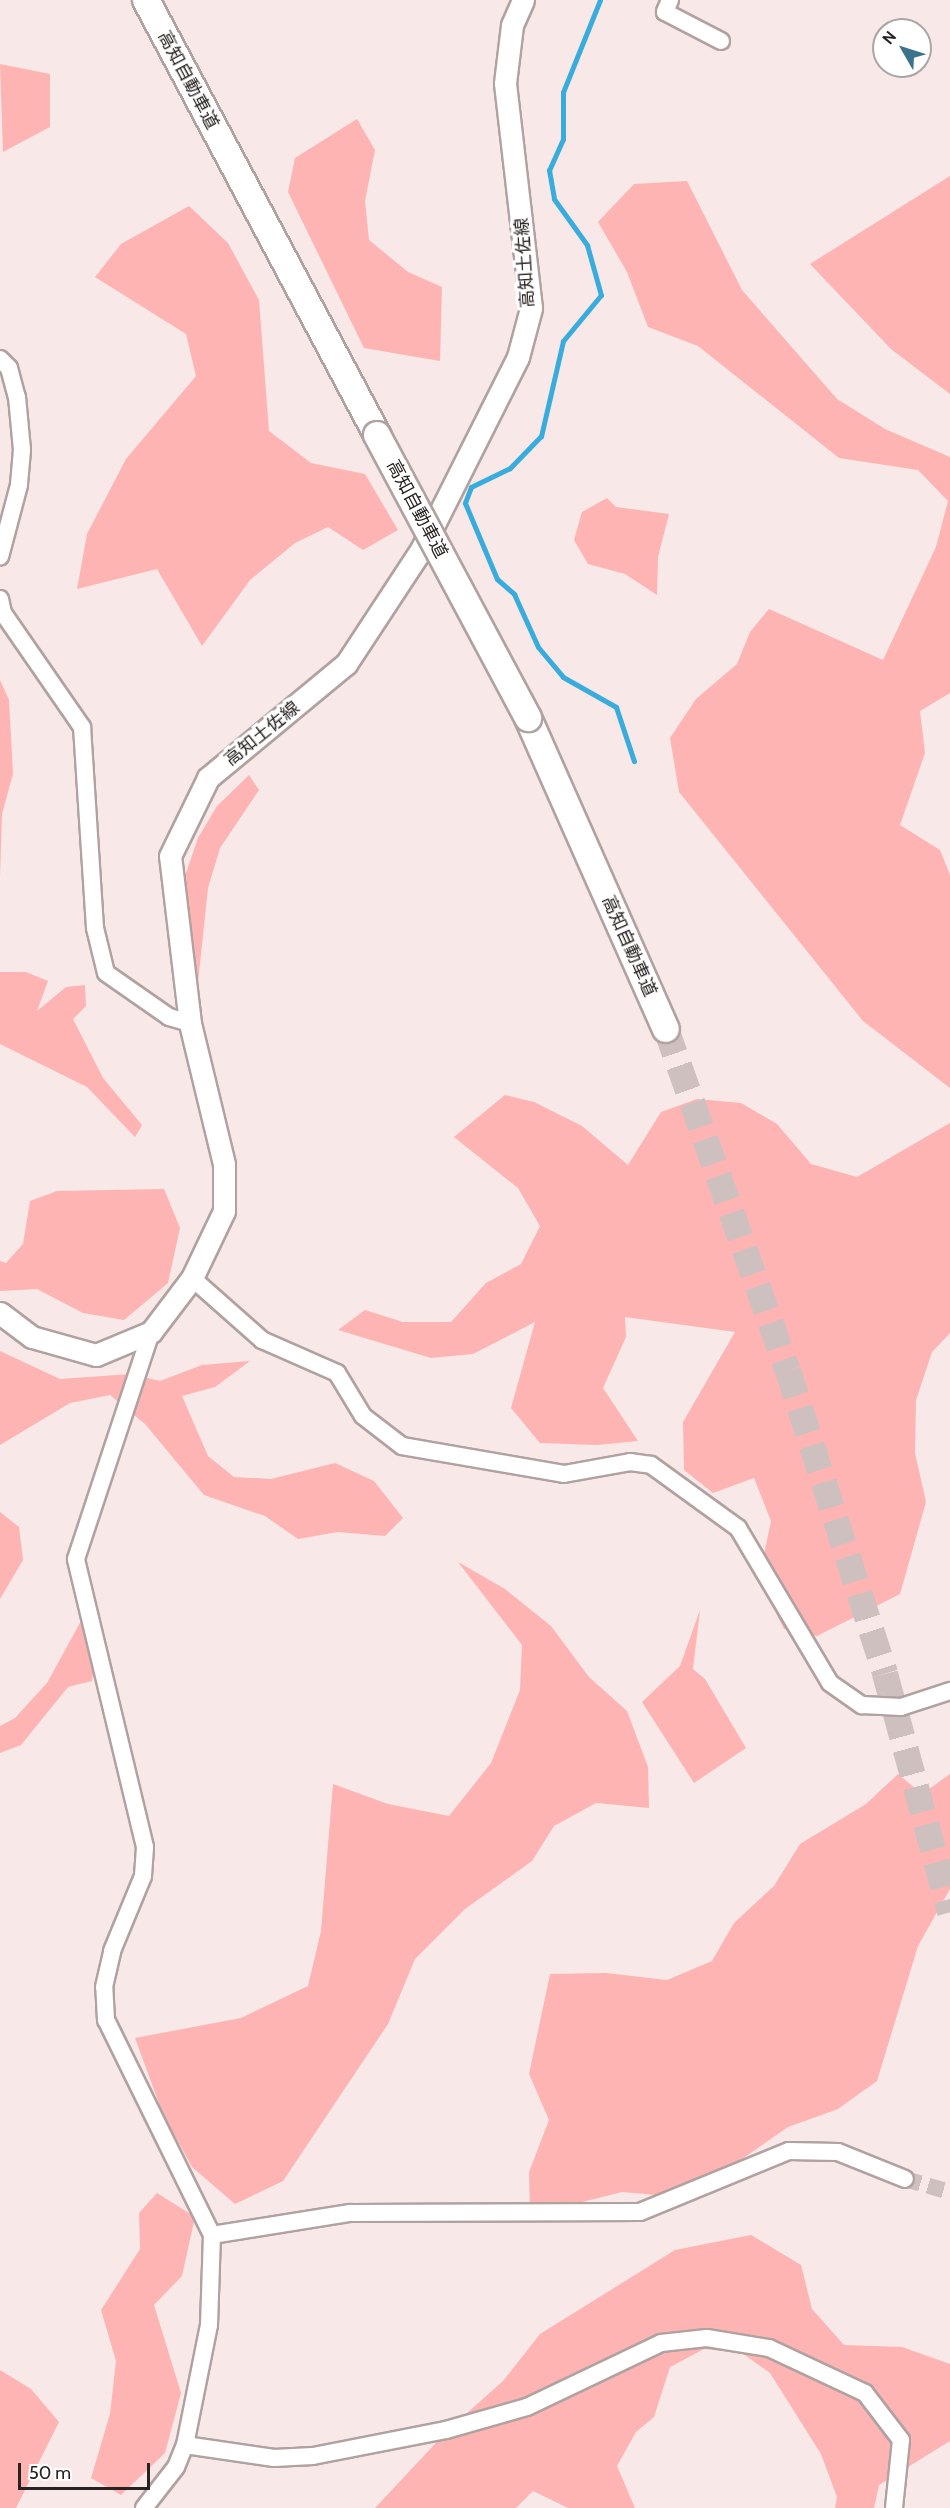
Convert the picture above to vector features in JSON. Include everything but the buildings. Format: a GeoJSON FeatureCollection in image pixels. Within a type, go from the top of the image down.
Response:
{"type":"FeatureCollection","features":[{"type":"Feature","properties":{"kind":"highway","name":"高知自動車道"},"geometry":{"type":"LineString","coordinates":[[146,0],[528,718],[666,1029]]}},
{"type":"Feature","properties":{"kind":"main road","name":"高知土佐線"},"geometry":{"type":"LineString","coordinates":[[151,1332],[192,1278],[224,1210],[224,1164],[190,1023],[170,856],[208,778],[346,664],[421,550],[518,357],[531,308],[505,83],[512,25],[523,0]]}},
{"type":"Feature","properties":{"kind":"main road"},"geometry":{"type":"LineString","coordinates":[[0,1313],[32,1337],[96,1355],[151,1332]]}},
{"type":"Feature","properties":{"kind":"street"},"geometry":{"type":"LineString","coordinates":[[670,0],[665,12],[721,41]]}},
{"type":"Feature","properties":{"kind":"street"},"geometry":{"type":"LineString","coordinates":[[0,359],[9,368],[14,387],[22,450],[0,557]]}},
{"type":"Feature","properties":{"kind":"street"},"geometry":{"type":"LineString","coordinates":[[0,599],[3,613],[82,727],[95,928],[106,973],[169,1017],[190,1023]]}},
{"type":"Feature","properties":{"kind":"street"},"geometry":{"type":"LineString","coordinates":[[192,1278],[262,1340],[337,1373],[363,1416],[402,1446],[564,1474],[630,1462],[651,1465],[738,1528],[830,1683],[862,1705],[901,1707],[950,1691]]}},
{"type":"Feature","properties":{"kind":"street"},"geometry":{"type":"LineString","coordinates":[[144,2508],[176,2467],[185,2445],[209,2325],[212,2235],[188,2178],[118,2053],[105,2009],[112,1951],[143,1876],[145,1847],[76,1558],[151,1332]]}},
{"type":"Feature","properties":{"kind":"street"},"geometry":{"type":"LineString","coordinates":[[212,2235],[350,2213],[640,2212],[789,2151],[838,2152],[905,2180]]}},
{"type":"Feature","properties":{"kind":"street"},"geometry":{"type":"LineString","coordinates":[[185,2445],[274,2458],[313,2456],[446,2430],[527,2407],[661,2343],[707,2338],[769,2348],[865,2393],[901,2440],[894,2508]]}},
{"type":"Feature","properties":{"kind":"shaded area"},"geometry":{"type":"Polygon","coordinates":[[[0,64],[50,74],[50,127],[3,152],[0,64]]]}},
{"type":"Feature","properties":{"kind":"shaded area"},"geometry":{"type":"Polygon","coordinates":[[[357,119],[375,150],[365,201],[369,240],[408,272],[442,287],[440,361],[364,348],[288,192],[295,158],[357,119]]]}},
{"type":"Feature","properties":{"kind":"shaded area"},"geometry":{"type":"Polygon","coordinates":[[[950,176],[950,394],[891,349],[810,264],[950,176]]]}},
{"type":"Feature","properties":{"kind":"shaded area"},"geometry":{"type":"Polygon","coordinates":[[[687,181],[742,290],[837,399],[885,429],[950,457],[950,693],[920,711],[925,753],[900,825],[940,850],[950,875],[950,1088],[863,1021],[679,792],[670,738],[696,699],[737,664],[750,632],[769,609],[883,660],[936,547],[948,501],[918,470],[839,458],[698,346],[648,327],[627,272],[598,222],[634,184],[687,181]]]}},
{"type":"Feature","properties":{"kind":"shaded area"},"geometry":{"type":"Polygon","coordinates":[[[189,206],[228,243],[259,300],[269,431],[311,463],[365,474],[398,530],[363,550],[328,527],[295,543],[250,580],[202,646],[157,569],[77,589],[87,534],[126,459],[196,376],[186,334],[95,277],[121,244],[189,206]]]}},
{"type":"Feature","properties":{"kind":"shaded area"},"geometry":{"type":"Polygon","coordinates":[[[607,498],[616,507],[669,514],[658,557],[657,595],[625,574],[588,564],[574,540],[582,512],[607,498]]]}},
{"type":"Feature","properties":{"kind":"shaded area"},"geometry":{"type":"Polygon","coordinates":[[[0,680],[9,700],[13,774],[2,814],[0,878],[0,680]]]}},
{"type":"Feature","properties":{"kind":"shaded area"},"geometry":{"type":"Polygon","coordinates":[[[249,775],[259,790],[220,848],[208,888],[197,992],[183,909],[185,876],[198,838],[217,806],[249,775]]]}},
{"type":"Feature","properties":{"kind":"shaded area"},"geometry":{"type":"Polygon","coordinates":[[[0,972],[26,972],[48,981],[37,1011],[66,987],[85,985],[86,1006],[73,1019],[103,1078],[142,1125],[135,1137],[87,1087],[0,1044],[0,972]]]}},
{"type":"Feature","properties":{"kind":"shaded area"},"geometry":{"type":"Polygon","coordinates":[[[505,1095],[534,1102],[582,1126],[628,1165],[661,1112],[697,1099],[741,1103],[777,1124],[811,1164],[857,1177],[950,1123],[950,1333],[932,1352],[916,1400],[915,1453],[926,1502],[900,1594],[817,1636],[784,1629],[759,1579],[771,1521],[754,1478],[713,1493],[684,1470],[683,1422],[735,1332],[625,1317],[626,1337],[603,1388],[638,1441],[597,1445],[540,1443],[511,1408],[535,1322],[473,1354],[431,1358],[338,1330],[365,1310],[403,1322],[451,1322],[486,1283],[521,1264],[540,1226],[518,1188],[454,1137],[505,1095]]]}},
{"type":"Feature","properties":{"kind":"shaded area"},"geometry":{"type":"Polygon","coordinates":[[[164,1189],[180,1228],[168,1283],[124,1320],[83,1313],[37,1289],[0,1291],[0,1261],[6,1263],[23,1244],[30,1201],[57,1191],[164,1189]]]}},
{"type":"Feature","properties":{"kind":"shaded area"},"geometry":{"type":"Polygon","coordinates":[[[0,1351],[60,1379],[131,1374],[160,1381],[202,1365],[250,1361],[215,1387],[182,1396],[208,1456],[234,1477],[271,1479],[335,1463],[374,1481],[403,1518],[385,1536],[338,1532],[298,1539],[265,1516],[204,1495],[145,1424],[110,1395],[70,1403],[0,1445],[0,1351]]]}},
{"type":"Feature","properties":{"kind":"shaded area"},"geometry":{"type":"Polygon","coordinates":[[[0,1512],[19,1527],[23,1560],[0,1599],[0,1512]]]}},
{"type":"Feature","properties":{"kind":"shaded area"},"geometry":{"type":"Polygon","coordinates":[[[458,1562],[505,1589],[551,1626],[589,1677],[627,1711],[648,1767],[649,1808],[596,1803],[554,1826],[532,1861],[465,1909],[415,1959],[388,2024],[283,2181],[235,2204],[192,2167],[163,2114],[135,2038],[241,2018],[308,1986],[321,1931],[333,1784],[388,1804],[449,1816],[491,1763],[520,1690],[522,1645],[458,1562]]]}},
{"type":"Feature","properties":{"kind":"shaded area"},"geometry":{"type":"Polygon","coordinates":[[[700,1610],[693,1669],[705,1679],[746,1748],[694,1783],[642,1702],[680,1666],[700,1610]]]}},
{"type":"Feature","properties":{"kind":"shaded area"},"geometry":{"type":"Polygon","coordinates":[[[81,1621],[95,1661],[92,1681],[68,1687],[21,1745],[0,1753],[0,1726],[15,1718],[47,1683],[81,1621]]]}},
{"type":"Feature","properties":{"kind":"shaded area"},"geometry":{"type":"Polygon","coordinates":[[[898,1774],[922,1794],[950,1774],[950,1889],[918,1946],[877,2081],[838,2109],[788,2127],[726,2170],[669,2196],[622,2192],[530,2215],[529,2172],[549,2120],[529,2074],[550,1974],[606,1973],[667,1980],[712,1961],[734,1923],[774,1886],[800,1844],[866,1804],[898,1774]]]}},
{"type":"Feature","properties":{"kind":"shaded area"},"geometry":{"type":"Polygon","coordinates":[[[157,2193],[195,2217],[182,2276],[154,2305],[181,2393],[165,2453],[121,2495],[91,2478],[110,2414],[116,2361],[101,2310],[140,2249],[139,2213],[157,2193]]]}},
{"type":"Feature","properties":{"kind":"shaded area"},"geometry":{"type":"Polygon","coordinates":[[[751,2235],[801,2265],[812,2309],[844,2345],[902,2347],[950,2364],[950,2441],[879,2485],[874,2508],[835,2508],[837,2497],[821,2454],[770,2373],[742,2353],[704,2349],[670,2367],[654,2417],[636,2432],[617,2466],[635,2508],[568,2508],[533,2491],[516,2508],[375,2508],[448,2430],[503,2381],[540,2334],[675,2250],[751,2235]]]}},
{"type":"Feature","properties":{"kind":"shaded area"},"geometry":{"type":"Polygon","coordinates":[[[0,2370],[31,2389],[59,2422],[16,2508],[0,2508],[0,2370]]]}},
{"type":"Feature","properties":{"kind":"waterway"},"geometry":{"type":"LineString","coordinates":[[600,0],[563,92],[563,139],[549,170],[554,199],[587,245],[601,295],[563,341],[541,436],[510,468],[471,487],[465,503],[497,579],[514,594],[538,647],[563,677],[616,707],[634,761]]}},
{"type":"Feature","properties":{"kind":"tunnel"},"geometry":{"type":"LineString","coordinates":[[666,1029],[788,1371],[885,1674],[950,1912]]}},
{"type":"Feature","properties":{"kind":"tunnel"},"geometry":{"type":"LineString","coordinates":[[905,2179],[950,2192]]}}]}
